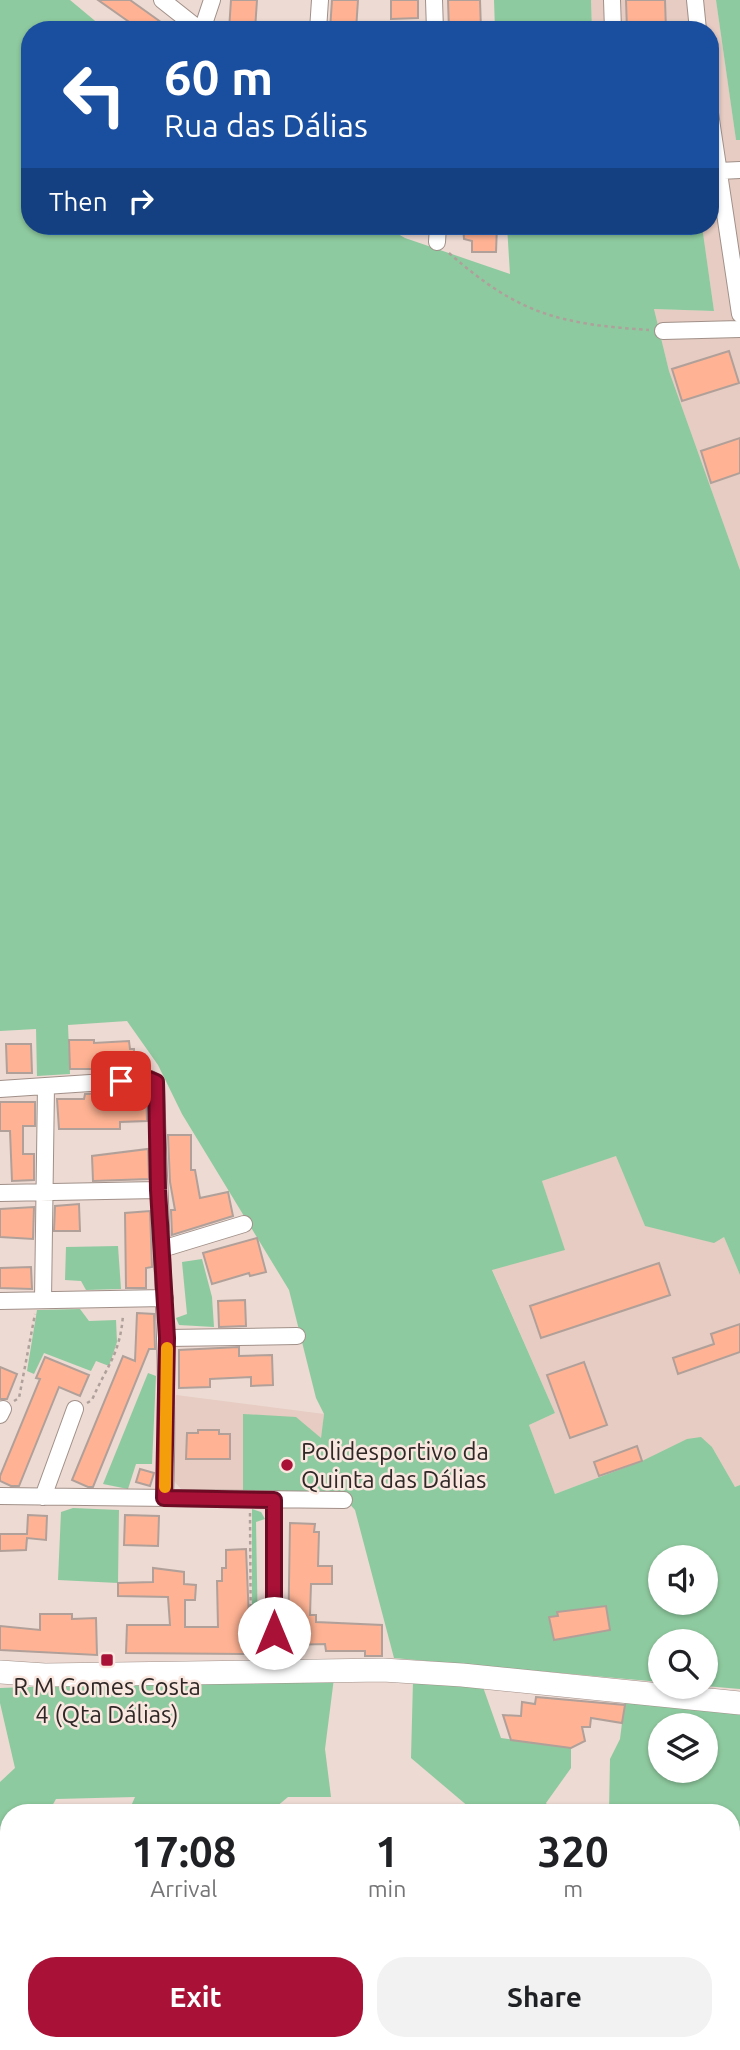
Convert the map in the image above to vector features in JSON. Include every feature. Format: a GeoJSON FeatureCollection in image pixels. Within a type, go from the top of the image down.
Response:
{"type":"FeatureCollection","features":[{"type":"Feature","properties":{"kind":"main road"},"geometry":{"type":"LineString","coordinates":[[0,1672],[46,1675],[274,1670],[462,1675],[740,1703]]}},
{"type":"Feature","properties":{"kind":"street"},"geometry":{"type":"LineString","coordinates":[[162,0],[189,21]]}},
{"type":"Feature","properties":{"kind":"street"},"geometry":{"type":"LineString","coordinates":[[204,21],[212,0]]}},
{"type":"Feature","properties":{"kind":"street"},"geometry":{"type":"LineString","coordinates":[[319,21],[320,0]]}},
{"type":"Feature","properties":{"kind":"street"},"geometry":{"type":"LineString","coordinates":[[434,0],[435,21]]}},
{"type":"Feature","properties":{"kind":"street"},"geometry":{"type":"LineString","coordinates":[[612,0],[613,21]]}},
{"type":"Feature","properties":{"kind":"street"},"geometry":{"type":"LineString","coordinates":[[695,0],[697,21]]}},
{"type":"Feature","properties":{"kind":"street"},"geometry":{"type":"LineString","coordinates":[[740,170],[719,171],[740,314]]}},
{"type":"Feature","properties":{"kind":"street"},"geometry":{"type":"LineString","coordinates":[[663,331],[740,329]]}},
{"type":"Feature","properties":{"kind":"street"},"geometry":{"type":"LineString","coordinates":[[0,1089],[149,1079],[156,1082],[158,1190],[167,1338],[164,1498]]}},
{"type":"Feature","properties":{"kind":"street"},"geometry":{"type":"LineString","coordinates":[[40,1300],[46,1192],[46,1086]]}},
{"type":"Feature","properties":{"kind":"street"},"geometry":{"type":"LineString","coordinates":[[0,1193],[158,1190]]}},
{"type":"Feature","properties":{"kind":"street"},"geometry":{"type":"LineString","coordinates":[[162,1249],[244,1224]]}},
{"type":"Feature","properties":{"kind":"street"},"geometry":{"type":"LineString","coordinates":[[0,1301],[165,1298]]}},
{"type":"Feature","properties":{"kind":"street"},"geometry":{"type":"LineString","coordinates":[[167,1338],[298,1336]]}},
{"type":"Feature","properties":{"kind":"street"},"geometry":{"type":"LineString","coordinates":[[43,1497],[75,1409]]}},
{"type":"Feature","properties":{"kind":"street"},"geometry":{"type":"LineString","coordinates":[[0,1496],[344,1500]]}},
{"type":"Feature","properties":{"kind":"street"},"geometry":{"type":"LineString","coordinates":[[274,1500],[274,1670]]}},
{"type":"Feature","properties":{"kind":"path"},"geometry":{"type":"LineString","coordinates":[[439,235],[477,277],[520,305],[566,322],[663,331]]}},
{"type":"Feature","properties":{"kind":"path"},"geometry":{"type":"LineString","coordinates":[[75,1409],[92,1400],[111,1368],[121,1342],[124,1298]]}},
{"type":"Feature","properties":{"kind":"path"},"geometry":{"type":"LineString","coordinates":[[1,1412],[19,1398],[40,1300]]}},
{"type":"Feature","properties":{"kind":"path"},"geometry":{"type":"LineString","coordinates":[[250,1500],[251,1670]]}},
{"type":"Feature","properties":{"kind":"shaded area"},"geometry":{"type":"Polygon","coordinates":[[[591,0],[716,0],[719,21],[592,21],[591,0]]]}},
{"type":"Feature","properties":{"kind":"shaded area"},"geometry":{"type":"Polygon","coordinates":[[[719,21],[736,140],[740,140],[740,570],[669,371],[654,309],[714,311],[703,235],[719,235],[719,21]]]}},
{"type":"Feature","properties":{"kind":"shaded area"},"geometry":{"type":"Polygon","coordinates":[[[617,1155],[645,1226],[724,1237],[740,1275],[740,1485],[735,1487],[712,1447],[642,1461],[555,1494],[529,1425],[555,1413],[492,1269],[564,1250],[542,1181],[617,1155]]]}},
{"type":"Feature","properties":{"kind":"shaded area"},"geometry":{"type":"Polygon","coordinates":[[[176,1395],[324,1414],[321,1439],[244,1414],[243,1491],[182,1490],[174,1481],[176,1395]]]}},
{"type":"Feature","properties":{"kind":"green space"},"geometry":{"type":"Polygon","coordinates":[[[0,0],[70,0],[95,21],[21,21],[21,235],[400,235],[510,274],[508,235],[703,235],[714,311],[654,309],[669,371],[740,570],[740,1275],[724,1237],[714,1243],[645,1226],[616,1156],[542,1181],[565,1250],[492,1270],[555,1413],[529,1425],[555,1494],[642,1461],[687,1439],[701,1437],[712,1447],[735,1487],[740,1485],[740,1689],[718,1687],[718,1629],[648,1629],[648,1681],[394,1658],[355,1510],[339,1492],[243,1491],[243,1414],[296,1417],[321,1438],[324,1414],[316,1398],[289,1290],[182,1114],[158,1065],[127,1021],[68,1025],[70,1074],[37,1076],[36,1029],[0,1031],[0,0]]]}},
{"type":"Feature","properties":{"kind":"green space"},"geometry":{"type":"Polygon","coordinates":[[[494,0],[591,0],[592,21],[495,21],[494,0]]]}},
{"type":"Feature","properties":{"kind":"green space"},"geometry":{"type":"Polygon","coordinates":[[[716,0],[740,0],[740,140],[736,140],[716,0]]]}},
{"type":"Feature","properties":{"kind":"green space"},"geometry":{"type":"Polygon","coordinates":[[[118,1246],[121,1289],[86,1290],[81,1281],[65,1280],[66,1247],[118,1246]]]}},
{"type":"Feature","properties":{"kind":"green space"},"geometry":{"type":"Polygon","coordinates":[[[202,1259],[212,1297],[214,1327],[179,1325],[176,1318],[187,1314],[182,1262],[202,1259]]]}},
{"type":"Feature","properties":{"kind":"green space"},"geometry":{"type":"Polygon","coordinates":[[[80,1309],[89,1321],[116,1320],[117,1342],[109,1366],[96,1361],[91,1371],[44,1353],[34,1374],[27,1371],[37,1310],[80,1309]]]}},
{"type":"Feature","properties":{"kind":"green space"},"geometry":{"type":"Polygon","coordinates":[[[148,1373],[156,1376],[152,1464],[136,1464],[128,1489],[103,1484],[148,1373]]]}},
{"type":"Feature","properties":{"kind":"green space"},"geometry":{"type":"Polygon","coordinates":[[[73,1508],[119,1510],[118,1583],[58,1580],[61,1512],[73,1508]]]}},
{"type":"Feature","properties":{"kind":"green space"},"geometry":{"type":"Polygon","coordinates":[[[252,1509],[261,1512],[265,1519],[256,1522],[258,1637],[266,1642],[258,1655],[252,1656],[252,1509]]]}},
{"type":"Feature","properties":{"kind":"green space"},"geometry":{"type":"Polygon","coordinates":[[[334,1678],[325,1749],[331,1797],[288,1797],[280,1804],[132,1804],[135,1797],[56,1799],[53,1804],[0,1804],[0,1782],[15,1768],[0,1703],[0,1688],[334,1678]]]}},
{"type":"Feature","properties":{"kind":"green space"},"geometry":{"type":"Polygon","coordinates":[[[413,1681],[483,1687],[501,1738],[571,1748],[571,1768],[547,1804],[465,1804],[411,1758],[413,1681]]]}},
{"type":"Feature","properties":{"kind":"green space"},"geometry":{"type":"Polygon","coordinates":[[[625,1699],[740,1712],[740,1804],[609,1804],[610,1759],[620,1739],[625,1699]]]}},
{"type":"Feature","properties":{"kind":"building"},"geometry":{"type":"Polygon","coordinates":[[[98,0],[130,0],[159,21],[128,21],[98,0]]]}},
{"type":"Feature","properties":{"kind":"building"},"geometry":{"type":"Polygon","coordinates":[[[231,0],[257,0],[256,21],[230,21],[231,0]]]}},
{"type":"Feature","properties":{"kind":"building"},"geometry":{"type":"Polygon","coordinates":[[[332,0],[358,0],[357,21],[331,21],[332,0]]]}},
{"type":"Feature","properties":{"kind":"building"},"geometry":{"type":"Polygon","coordinates":[[[391,0],[418,0],[418,18],[391,19],[391,0]]]}},
{"type":"Feature","properties":{"kind":"building"},"geometry":{"type":"Polygon","coordinates":[[[448,0],[480,0],[481,21],[449,21],[448,0]]]}},
{"type":"Feature","properties":{"kind":"building"},"geometry":{"type":"Polygon","coordinates":[[[626,0],[665,0],[666,21],[627,21],[626,0]]]}},
{"type":"Feature","properties":{"kind":"building"},"geometry":{"type":"Polygon","coordinates":[[[464,235],[497,235],[496,252],[472,252],[472,241],[464,239],[464,235]]]}},
{"type":"Feature","properties":{"kind":"building"},"geometry":{"type":"Polygon","coordinates":[[[729,351],[739,383],[682,401],[672,369],[729,351]]]}},
{"type":"Feature","properties":{"kind":"building"},"geometry":{"type":"Polygon","coordinates":[[[740,438],[740,473],[711,483],[701,451],[740,438]]]}},
{"type":"Feature","properties":{"kind":"building"},"geometry":{"type":"Polygon","coordinates":[[[69,1040],[94,1040],[94,1043],[129,1041],[130,1049],[134,1049],[135,1069],[70,1069],[69,1040]]]}},
{"type":"Feature","properties":{"kind":"building"},"geometry":{"type":"Polygon","coordinates":[[[6,1044],[31,1044],[32,1073],[7,1073],[6,1044]]]}},
{"type":"Feature","properties":{"kind":"building"},"geometry":{"type":"Polygon","coordinates":[[[146,1091],[147,1121],[120,1122],[120,1129],[59,1129],[57,1099],[84,1099],[85,1094],[146,1091]]]}},
{"type":"Feature","properties":{"kind":"building"},"geometry":{"type":"Polygon","coordinates":[[[0,1102],[35,1102],[35,1126],[23,1126],[23,1154],[34,1154],[34,1180],[12,1181],[10,1131],[0,1131],[0,1102]]]}},
{"type":"Feature","properties":{"kind":"building"},"geometry":{"type":"Polygon","coordinates":[[[168,1135],[191,1135],[191,1170],[195,1170],[200,1198],[228,1192],[233,1216],[172,1235],[171,1210],[175,1210],[170,1182],[168,1135]]]}},
{"type":"Feature","properties":{"kind":"building"},"geometry":{"type":"Polygon","coordinates":[[[148,1149],[149,1179],[93,1181],[92,1156],[148,1149]]]}},
{"type":"Feature","properties":{"kind":"building"},"geometry":{"type":"Polygon","coordinates":[[[79,1204],[80,1231],[54,1231],[55,1206],[79,1204]]]}},
{"type":"Feature","properties":{"kind":"building"},"geometry":{"type":"Polygon","coordinates":[[[34,1207],[33,1239],[0,1237],[0,1209],[34,1207]]]}},
{"type":"Feature","properties":{"kind":"building"},"geometry":{"type":"Polygon","coordinates":[[[150,1211],[152,1267],[146,1268],[146,1288],[126,1288],[125,1213],[150,1211]]]}},
{"type":"Feature","properties":{"kind":"building"},"geometry":{"type":"Polygon","coordinates":[[[257,1238],[266,1272],[250,1276],[249,1273],[212,1284],[203,1253],[257,1238]]]}},
{"type":"Feature","properties":{"kind":"building"},"geometry":{"type":"Polygon","coordinates":[[[659,1263],[670,1295],[541,1338],[530,1306],[659,1263]]]}},
{"type":"Feature","properties":{"kind":"building"},"geometry":{"type":"Polygon","coordinates":[[[31,1267],[32,1289],[0,1288],[0,1268],[31,1267]]]}},
{"type":"Feature","properties":{"kind":"building"},"geometry":{"type":"Polygon","coordinates":[[[245,1300],[246,1326],[219,1327],[218,1301],[245,1300]]]}},
{"type":"Feature","properties":{"kind":"building"},"geometry":{"type":"Polygon","coordinates":[[[137,1313],[154,1314],[155,1349],[149,1349],[93,1487],[88,1487],[72,1480],[123,1356],[135,1361],[137,1313]]]}},
{"type":"Feature","properties":{"kind":"building"},"geometry":{"type":"Polygon","coordinates":[[[740,1324],[740,1352],[678,1374],[673,1358],[714,1344],[711,1334],[740,1324]]]}},
{"type":"Feature","properties":{"kind":"building"},"geometry":{"type":"Polygon","coordinates":[[[239,1347],[239,1356],[272,1355],[273,1385],[251,1386],[251,1377],[210,1379],[210,1387],[179,1388],[179,1350],[239,1347]]]}},
{"type":"Feature","properties":{"kind":"building"},"geometry":{"type":"Polygon","coordinates":[[[45,1357],[89,1375],[80,1396],[59,1387],[19,1486],[11,1486],[0,1481],[0,1476],[40,1379],[36,1378],[45,1357]]]}},
{"type":"Feature","properties":{"kind":"building"},"geometry":{"type":"Polygon","coordinates":[[[584,1362],[607,1425],[570,1438],[547,1375],[584,1362]]]}},
{"type":"Feature","properties":{"kind":"building"},"geometry":{"type":"Polygon","coordinates":[[[0,1367],[17,1374],[7,1399],[0,1399],[0,1367]]]}},
{"type":"Feature","properties":{"kind":"building"},"geometry":{"type":"Polygon","coordinates":[[[198,1430],[219,1430],[219,1434],[230,1434],[230,1459],[186,1459],[187,1433],[198,1433],[198,1430]]]}},
{"type":"Feature","properties":{"kind":"building"},"geometry":{"type":"Polygon","coordinates":[[[637,1446],[642,1461],[599,1476],[594,1462],[637,1446]]]}},
{"type":"Feature","properties":{"kind":"building"},"geometry":{"type":"Polygon","coordinates":[[[140,1469],[154,1473],[150,1486],[136,1482],[140,1469]]]}},
{"type":"Feature","properties":{"kind":"building"},"geometry":{"type":"Polygon","coordinates":[[[28,1515],[47,1516],[46,1540],[27,1538],[26,1550],[0,1551],[0,1534],[27,1534],[28,1515]]]}},
{"type":"Feature","properties":{"kind":"building"},"geometry":{"type":"Polygon","coordinates":[[[125,1515],[159,1516],[158,1546],[124,1545],[125,1515]]]}},
{"type":"Feature","properties":{"kind":"building"},"geometry":{"type":"Polygon","coordinates":[[[290,1523],[315,1524],[314,1532],[319,1532],[318,1566],[332,1566],[332,1584],[311,1584],[310,1615],[316,1615],[316,1622],[382,1625],[382,1656],[365,1656],[365,1651],[326,1651],[325,1644],[288,1645],[290,1523]]]}},
{"type":"Feature","properties":{"kind":"building"},"geometry":{"type":"Polygon","coordinates":[[[246,1549],[250,1642],[245,1642],[245,1654],[126,1653],[127,1625],[170,1625],[168,1597],[118,1596],[118,1583],[153,1582],[153,1568],[184,1572],[184,1584],[196,1585],[195,1600],[185,1600],[185,1627],[218,1627],[217,1581],[222,1581],[222,1568],[226,1568],[226,1550],[246,1549]]]}},
{"type":"Feature","properties":{"kind":"building"},"geometry":{"type":"Polygon","coordinates":[[[606,1606],[610,1630],[554,1640],[549,1617],[558,1616],[557,1612],[606,1606]]]}},
{"type":"Feature","properties":{"kind":"building"},"geometry":{"type":"Polygon","coordinates":[[[40,1614],[72,1614],[72,1619],[96,1618],[97,1655],[0,1650],[0,1626],[40,1630],[40,1614]]]}},
{"type":"Feature","properties":{"kind":"building"},"geometry":{"type":"Polygon","coordinates":[[[536,1697],[625,1705],[622,1723],[591,1718],[590,1727],[582,1727],[585,1741],[571,1748],[511,1740],[503,1715],[521,1716],[522,1702],[535,1704],[536,1697]]]}},
{"type":"Feature","properties":{"kind":"slow traffic"},"geometry":{"type":"LineString","coordinates":[[165,1487],[167,1348]]}},
{"type":"Feature","properties":{"kind":"place","name":"Polidesportivo da Quinta das Dálias"},"geometry":{"type":"Point","coordinates":[287,1465]}},
{"type":"Feature","properties":{"kind":"place","name":"R M Gomes Costa 4 (Qta Dálias)"},"geometry":{"type":"Point","coordinates":[107,1660]}},
{"type":"Feature","properties":{"kind":"route"},"geometry":{"type":"LineString","coordinates":[[121,1081],[149,1079],[156,1082],[158,1190],[167,1338],[164,1498],[274,1500],[274,1633]]}}]}
